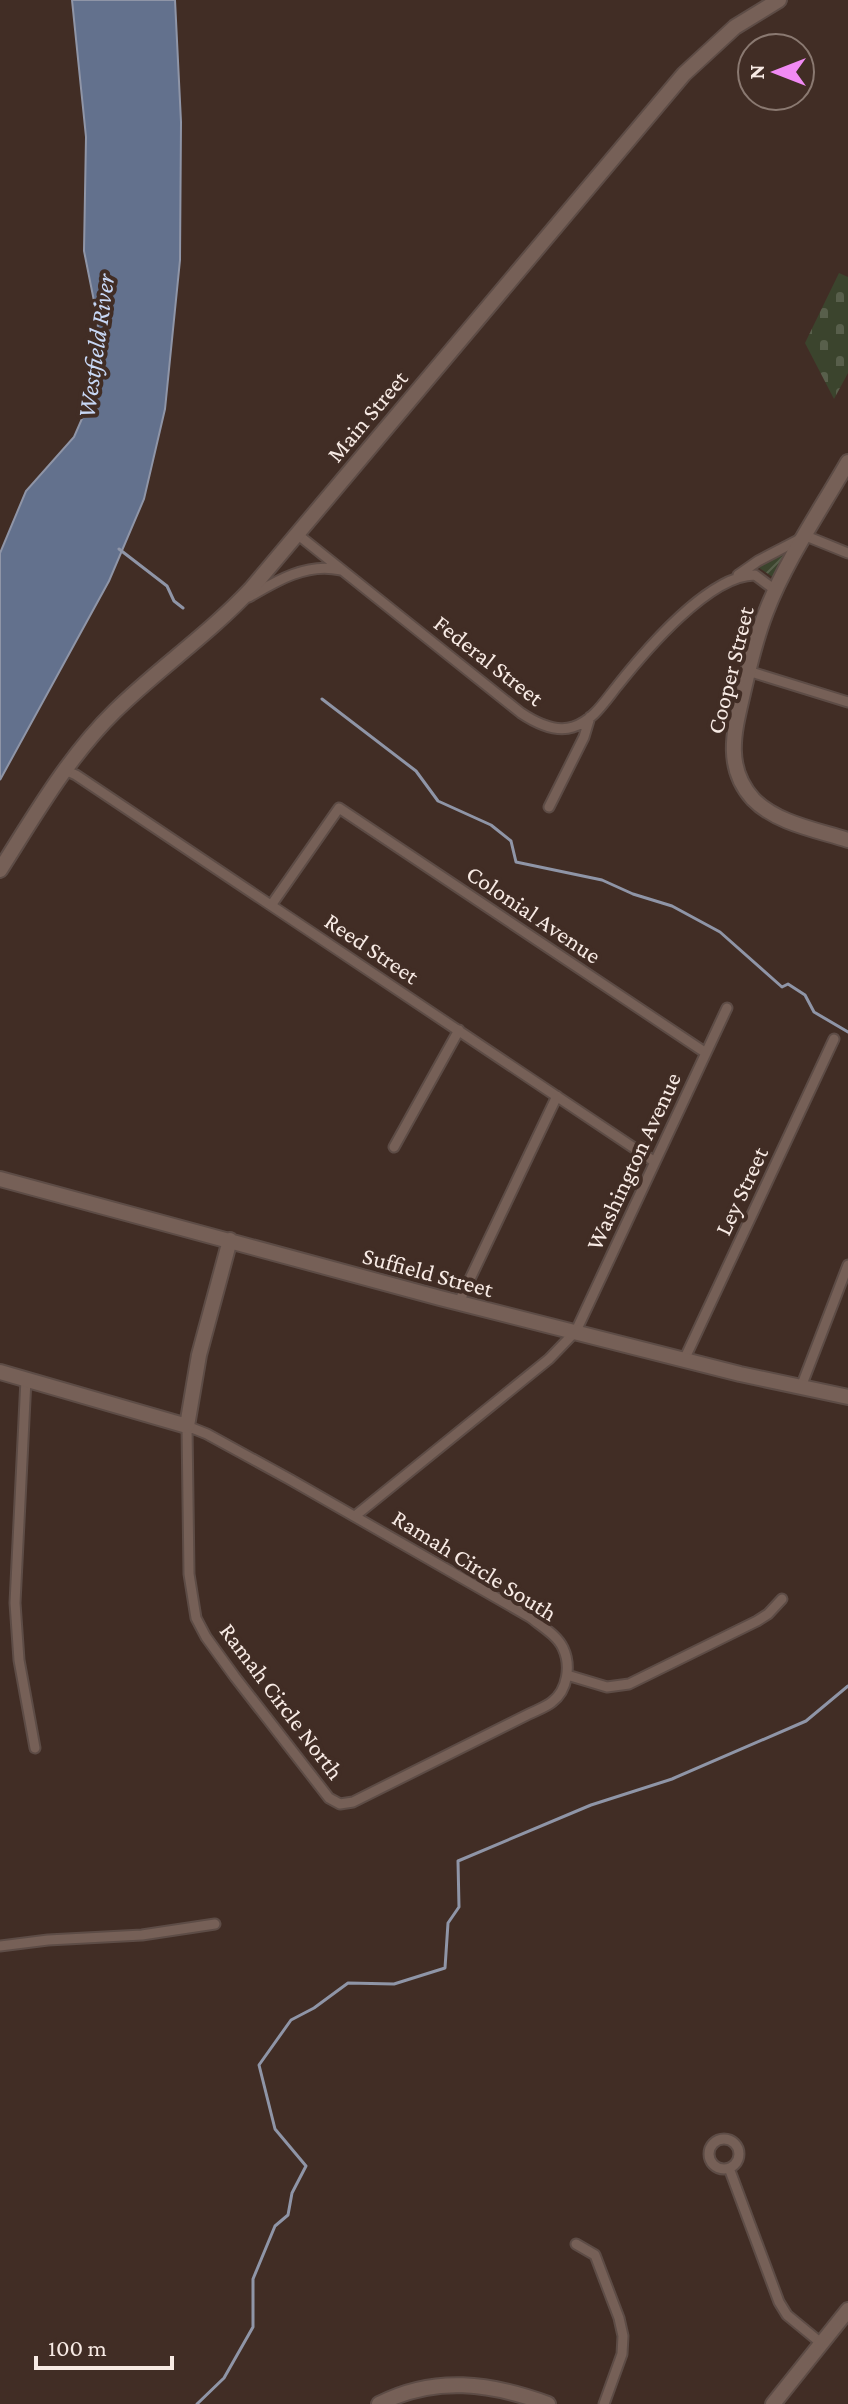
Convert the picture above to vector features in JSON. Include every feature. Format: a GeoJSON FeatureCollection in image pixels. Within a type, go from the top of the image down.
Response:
{"type":"FeatureCollection","features":[{"type":"Feature","properties":{"kind":"main road","name":"Main Street"},"geometry":{"type":"LineString","coordinates":[[0,870],[88,740],[115,711],[237,604],[678,82],[724,37],[779,0]]}},
{"type":"Feature","properties":{"kind":"main road","name":"Cooper Street"},"geometry":{"type":"LineString","coordinates":[[848,462],[775,590],[748,671],[733,744],[734,762],[754,800],[773,814],[848,840]]}},
{"type":"Feature","properties":{"kind":"main road","name":"Suffield Street"},"geometry":{"type":"LineString","coordinates":[[0,1179],[684,1360],[848,1397]]}},
{"type":"Feature","properties":{"kind":"main road"},"geometry":{"type":"LineString","coordinates":[[0,1372],[187,1426],[199,1355],[230,1240]]}},
{"type":"Feature","properties":{"kind":"main road"},"geometry":{"type":"LineString","coordinates":[[773,2404],[848,2310]]}},
{"type":"Feature","properties":{"kind":"main road"},"geometry":{"type":"LineString","coordinates":[[379,2404],[417,2389],[455,2384],[488,2387],[548,2404]]}},
{"type":"Feature","properties":{"kind":"street","name":"Federal Street"},"geometry":{"type":"LineString","coordinates":[[297,534],[533,721],[549,727],[567,728],[590,717]]}},
{"type":"Feature","properties":{"kind":"street"},"geometry":{"type":"LineString","coordinates":[[549,807],[584,737],[590,717],[676,620],[758,561],[806,536],[848,553]]}},
{"type":"Feature","properties":{"kind":"street"},"geometry":{"type":"LineString","coordinates":[[237,604],[273,583],[303,571],[325,568],[343,571]]}},
{"type":"Feature","properties":{"kind":"street"},"geometry":{"type":"LineString","coordinates":[[726,583],[755,575],[775,590]]}},
{"type":"Feature","properties":{"kind":"street"},"geometry":{"type":"LineString","coordinates":[[748,671],[848,702]]}},
{"type":"Feature","properties":{"kind":"street","name":"Reed Street"},"geometry":{"type":"LineString","coordinates":[[65,770],[272,904],[655,1162]]}},
{"type":"Feature","properties":{"kind":"street","name":"Colonial Avenue"},"geometry":{"type":"LineString","coordinates":[[272,904],[339,808],[706,1053]]}},
{"type":"Feature","properties":{"kind":"street","name":"Washington Avenue"},"geometry":{"type":"LineString","coordinates":[[355,1516],[549,1359],[576,1331],[727,1008]]}},
{"type":"Feature","properties":{"kind":"street"},"geometry":{"type":"LineString","coordinates":[[394,1147],[459,1030]]}},
{"type":"Feature","properties":{"kind":"street","name":"Ley Street"},"geometry":{"type":"LineString","coordinates":[[684,1360],[834,1039]]}},
{"type":"Feature","properties":{"kind":"street"},"geometry":{"type":"LineString","coordinates":[[459,1302],[557,1096]]}},
{"type":"Feature","properties":{"kind":"street"},"geometry":{"type":"LineString","coordinates":[[801,1387],[848,1265]]}},
{"type":"Feature","properties":{"kind":"street"},"geometry":{"type":"LineString","coordinates":[[26,1379],[15,1603],[19,1660],[35,1748]]}},
{"type":"Feature","properties":{"kind":"street","name":"Ramah Circle South"},"geometry":{"type":"LineString","coordinates":[[187,1426],[281,1474],[530,1617],[563,1648],[567,1675]]}},
{"type":"Feature","properties":{"kind":"street","name":"Ramah Circle North"},"geometry":{"type":"LineString","coordinates":[[187,1426],[189,1574],[196,1618],[235,1677],[329,1798],[340,1804],[353,1802],[553,1702],[562,1691],[567,1675]]}},
{"type":"Feature","properties":{"kind":"street"},"geometry":{"type":"LineString","coordinates":[[567,1675],[607,1687],[629,1684],[757,1621],[782,1599]]}},
{"type":"Feature","properties":{"kind":"street"},"geometry":{"type":"LineString","coordinates":[[0,1946],[142,1935],[215,1924]]}},
{"type":"Feature","properties":{"kind":"street"},"geometry":{"type":"LineString","coordinates":[[729,2168],[779,2302],[787,2315],[821,2343]]}},
{"type":"Feature","properties":{"kind":"street"},"geometry":{"type":"LineString","coordinates":[[576,2244],[595,2255],[623,2336],[622,2354],[604,2404]]}},
{"type":"Feature","properties":{"kind":"green space"},"geometry":{"type":"Polygon","coordinates":[[[839,273],[848,277],[848,373],[834,399],[805,343],[839,273]]]}},
{"type":"Feature","properties":{"kind":"green space"},"geometry":{"type":"Polygon","coordinates":[[[790,549],[774,578],[758,567],[790,549]]]}},
{"type":"Feature","properties":{"kind":"water"},"geometry":{"type":"Polygon","coordinates":[[[72,0],[175,0],[181,122],[180,260],[165,409],[144,499],[109,581],[0,780],[0,553],[26,491],[74,437],[95,389],[98,321],[84,251],[86,137],[72,0]]]}},
{"type":"Feature","properties":{"kind":"waterway"},"geometry":{"type":"LineString","coordinates":[[119,549],[167,586],[174,601],[183,608]]}},
{"type":"Feature","properties":{"kind":"waterway"},"geometry":{"type":"LineString","coordinates":[[322,699],[416,771],[438,801],[491,825],[511,841],[516,862],[602,880],[672,906],[720,932],[782,987],[788,984],[805,995],[814,1012],[848,1032]]}},
{"type":"Feature","properties":{"kind":"waterway"},"geometry":{"type":"LineString","coordinates":[[197,2404],[224,2378],[253,2327],[253,2279],[275,2226],[288,2215],[292,2193],[306,2166],[275,2129],[259,2065],[291,2020],[314,2008],[348,1983],[394,1984],[445,1968],[448,1923],[459,1907],[458,1861],[591,1805],[672,1779],[806,1721],[848,1686]]}},
{"type":"Feature","properties":{"kind":"water label","name":"Westfield River"},"geometry":{"type":"Point","coordinates":[96,346]}}]}
